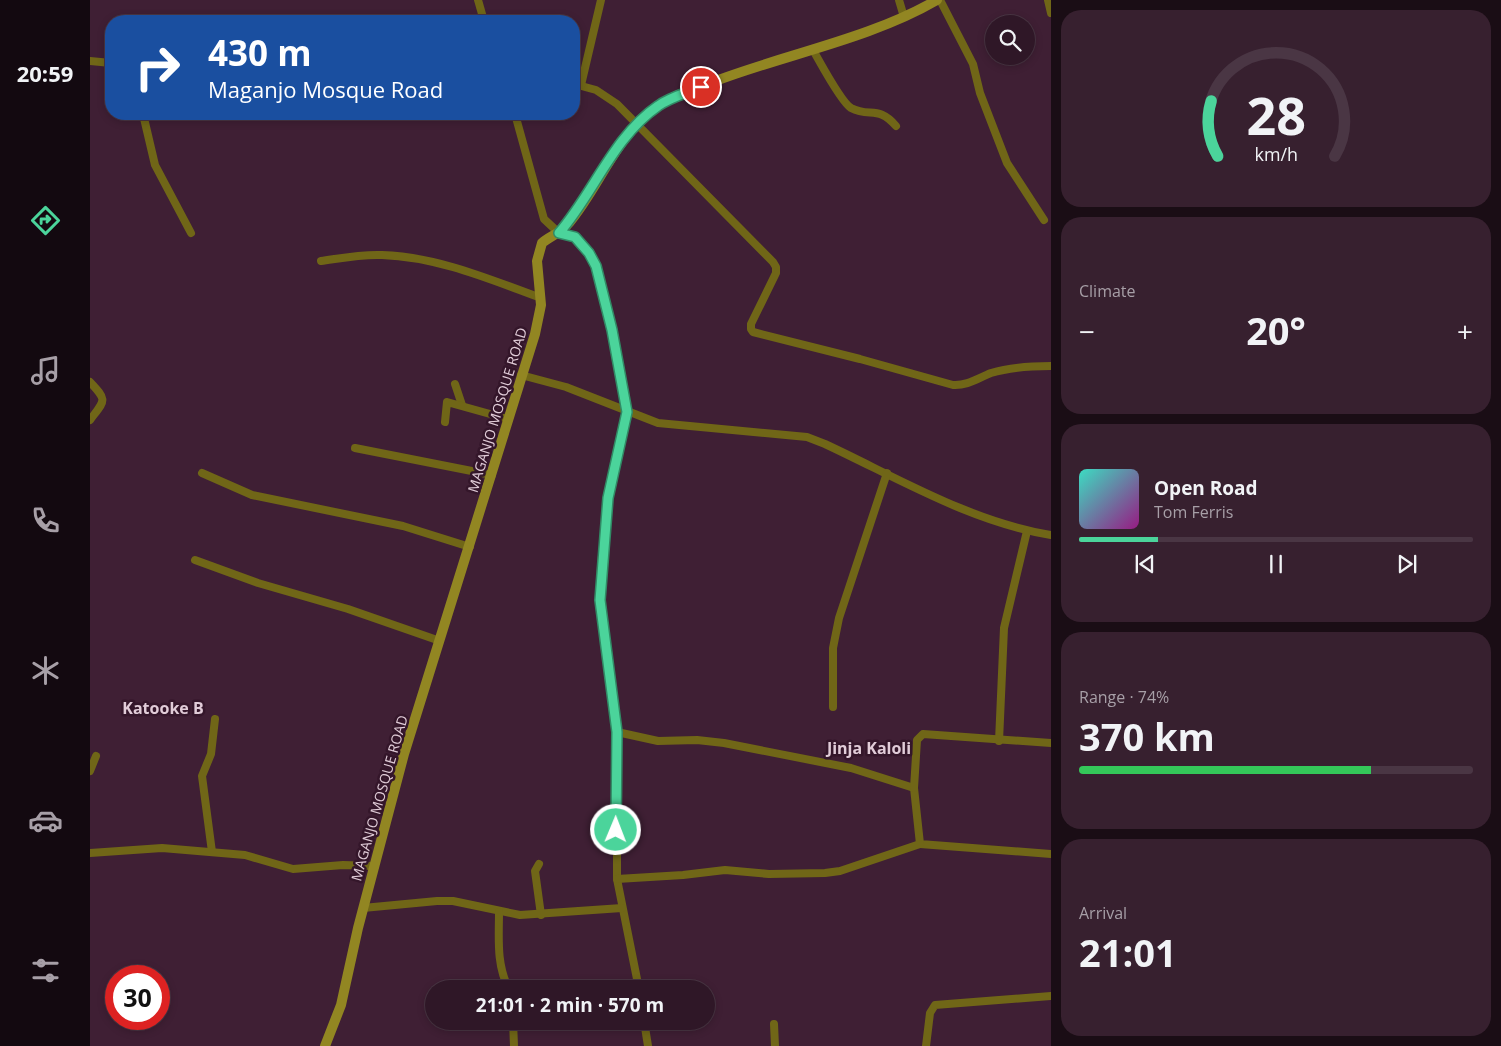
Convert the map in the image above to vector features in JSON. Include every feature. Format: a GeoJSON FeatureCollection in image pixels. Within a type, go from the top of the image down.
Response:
{"type":"FeatureCollection","features":[{"type":"Feature","properties":{"kind":"street"},"geometry":{"type":"LineString","coordinates":[[478,0],[482,15]]}},
{"type":"Feature","properties":{"kind":"street"},"geometry":{"type":"LineString","coordinates":[[580,78],[601,0]]}},
{"type":"Feature","properties":{"kind":"street"},"geometry":{"type":"LineString","coordinates":[[899,0],[904,16]]}},
{"type":"Feature","properties":{"kind":"street"},"geometry":{"type":"LineString","coordinates":[[938,0],[972,64],[980,94],[1007,163],[1044,220]]}},
{"type":"Feature","properties":{"kind":"street","name":"MAGANJO MOSQUE ROAD"},"geometry":{"type":"LineString","coordinates":[[325,1046],[342,1005],[363,908],[404,754],[535,334],[541,298],[537,261],[539,248],[546,239],[559,233],[572,219],[605,167],[637,126],[650,112],[667,101],[762,64],[813,50],[904,16],[938,0]]}},
{"type":"Feature","properties":{"kind":"street"},"geometry":{"type":"LineString","coordinates":[[1048,0],[1051,13]]}},
{"type":"Feature","properties":{"kind":"street"},"geometry":{"type":"LineString","coordinates":[[813,50],[845,102],[858,110],[882,113],[896,126]]}},
{"type":"Feature","properties":{"kind":"street"},"geometry":{"type":"LineString","coordinates":[[90,61],[105,62]]}},
{"type":"Feature","properties":{"kind":"street"},"geometry":{"type":"LineString","coordinates":[[580,86],[596,90],[617,104],[776,267],[776,273],[751,324],[753,332],[860,358],[953,385],[1022,366],[1051,366]]}},
{"type":"Feature","properties":{"kind":"street"},"geometry":{"type":"LineString","coordinates":[[145,120],[156,165],[191,234]]}},
{"type":"Feature","properties":{"kind":"street"},"geometry":{"type":"LineString","coordinates":[[517,120],[544,219],[559,233],[575,237],[589,253],[596,266],[612,330],[627,412],[608,498],[600,600],[617,732],[617,879],[636,980]]}},
{"type":"Feature","properties":{"kind":"street"},"geometry":{"type":"LineString","coordinates":[[321,261],[359,255],[382,255],[427,260],[448,264],[541,298]]}},
{"type":"Feature","properties":{"kind":"street"},"geometry":{"type":"LineString","coordinates":[[521,375],[566,387],[658,423],[806,437],[973,514],[1027,531],[1051,535]]}},
{"type":"Feature","properties":{"kind":"street"},"geometry":{"type":"LineString","coordinates":[[90,382],[102,393],[103,397],[100,406],[90,420]]}},
{"type":"Feature","properties":{"kind":"street"},"geometry":{"type":"LineString","coordinates":[[455,384],[462,405]]}},
{"type":"Feature","properties":{"kind":"street"},"geometry":{"type":"LineString","coordinates":[[445,422],[447,402],[508,419]]}},
{"type":"Feature","properties":{"kind":"street"},"geometry":{"type":"LineString","coordinates":[[354,448],[492,475]]}},
{"type":"Feature","properties":{"kind":"street"},"geometry":{"type":"LineString","coordinates":[[202,473],[252,494],[403,526],[470,547]]}},
{"type":"Feature","properties":{"kind":"street"},"geometry":{"type":"LineString","coordinates":[[833,707],[833,648],[839,618],[886,473]]}},
{"type":"Feature","properties":{"kind":"street"},"geometry":{"type":"LineString","coordinates":[[999,741],[1004,628],[1027,531]]}},
{"type":"Feature","properties":{"kind":"street"},"geometry":{"type":"LineString","coordinates":[[196,560],[258,583],[348,609],[440,641]]}},
{"type":"Feature","properties":{"kind":"street"},"geometry":{"type":"LineString","coordinates":[[212,852],[202,776],[211,754],[215,719]]}},
{"type":"Feature","properties":{"kind":"street"},"geometry":{"type":"LineString","coordinates":[[617,732],[658,741],[697,740],[724,743],[851,768],[914,788]]}},
{"type":"Feature","properties":{"kind":"street"},"geometry":{"type":"LineString","coordinates":[[920,844],[914,788],[917,740],[923,734],[999,741],[1051,743]]}},
{"type":"Feature","properties":{"kind":"street"},"geometry":{"type":"LineString","coordinates":[[90,771],[96,756]]}},
{"type":"Feature","properties":{"kind":"street"},"geometry":{"type":"LineString","coordinates":[[617,879],[725,870],[769,874],[825,873],[840,871],[920,844],[1051,854]]}},
{"type":"Feature","properties":{"kind":"street"},"geometry":{"type":"LineString","coordinates":[[90,853],[162,848],[245,854],[293,869],[342,865],[374,866]]}},
{"type":"Feature","properties":{"kind":"street"},"geometry":{"type":"LineString","coordinates":[[539,864],[535,871],[541,915]]}},
{"type":"Feature","properties":{"kind":"street"},"geometry":{"type":"LineString","coordinates":[[363,908],[445,901],[520,915],[541,915],[622,908]]}},
{"type":"Feature","properties":{"kind":"street"},"geometry":{"type":"LineString","coordinates":[[500,912],[499,951],[505,980]]}},
{"type":"Feature","properties":{"kind":"street"},"geometry":{"type":"LineString","coordinates":[[926,1046],[930,1013],[935,1005],[1051,996]]}},
{"type":"Feature","properties":{"kind":"street"},"geometry":{"type":"LineString","coordinates":[[774,1024],[775,1046]]}},
{"type":"Feature","properties":{"kind":"street"},"geometry":{"type":"LineString","coordinates":[[513,1030],[514,1046]]}},
{"type":"Feature","properties":{"kind":"street"},"geometry":{"type":"LineString","coordinates":[[645,1030],[648,1046]]}},
{"type":"Feature","properties":{"kind":"district","name":"Katooke B"},"geometry":{"type":"Point","coordinates":[163,708]}},
{"type":"Feature","properties":{"kind":"district","name":"Jinja Kaloli"},"geometry":{"type":"Point","coordinates":[869,748]}},
{"type":"Feature","properties":{"kind":"route"},"geometry":{"type":"LineString","coordinates":[[616,830],[617,732],[600,600],[600,583],[608,498],[627,412],[612,330],[596,266],[589,253],[575,237],[559,233],[567,226],[605,167],[634,128],[659,105],[701,87]]}}]}
